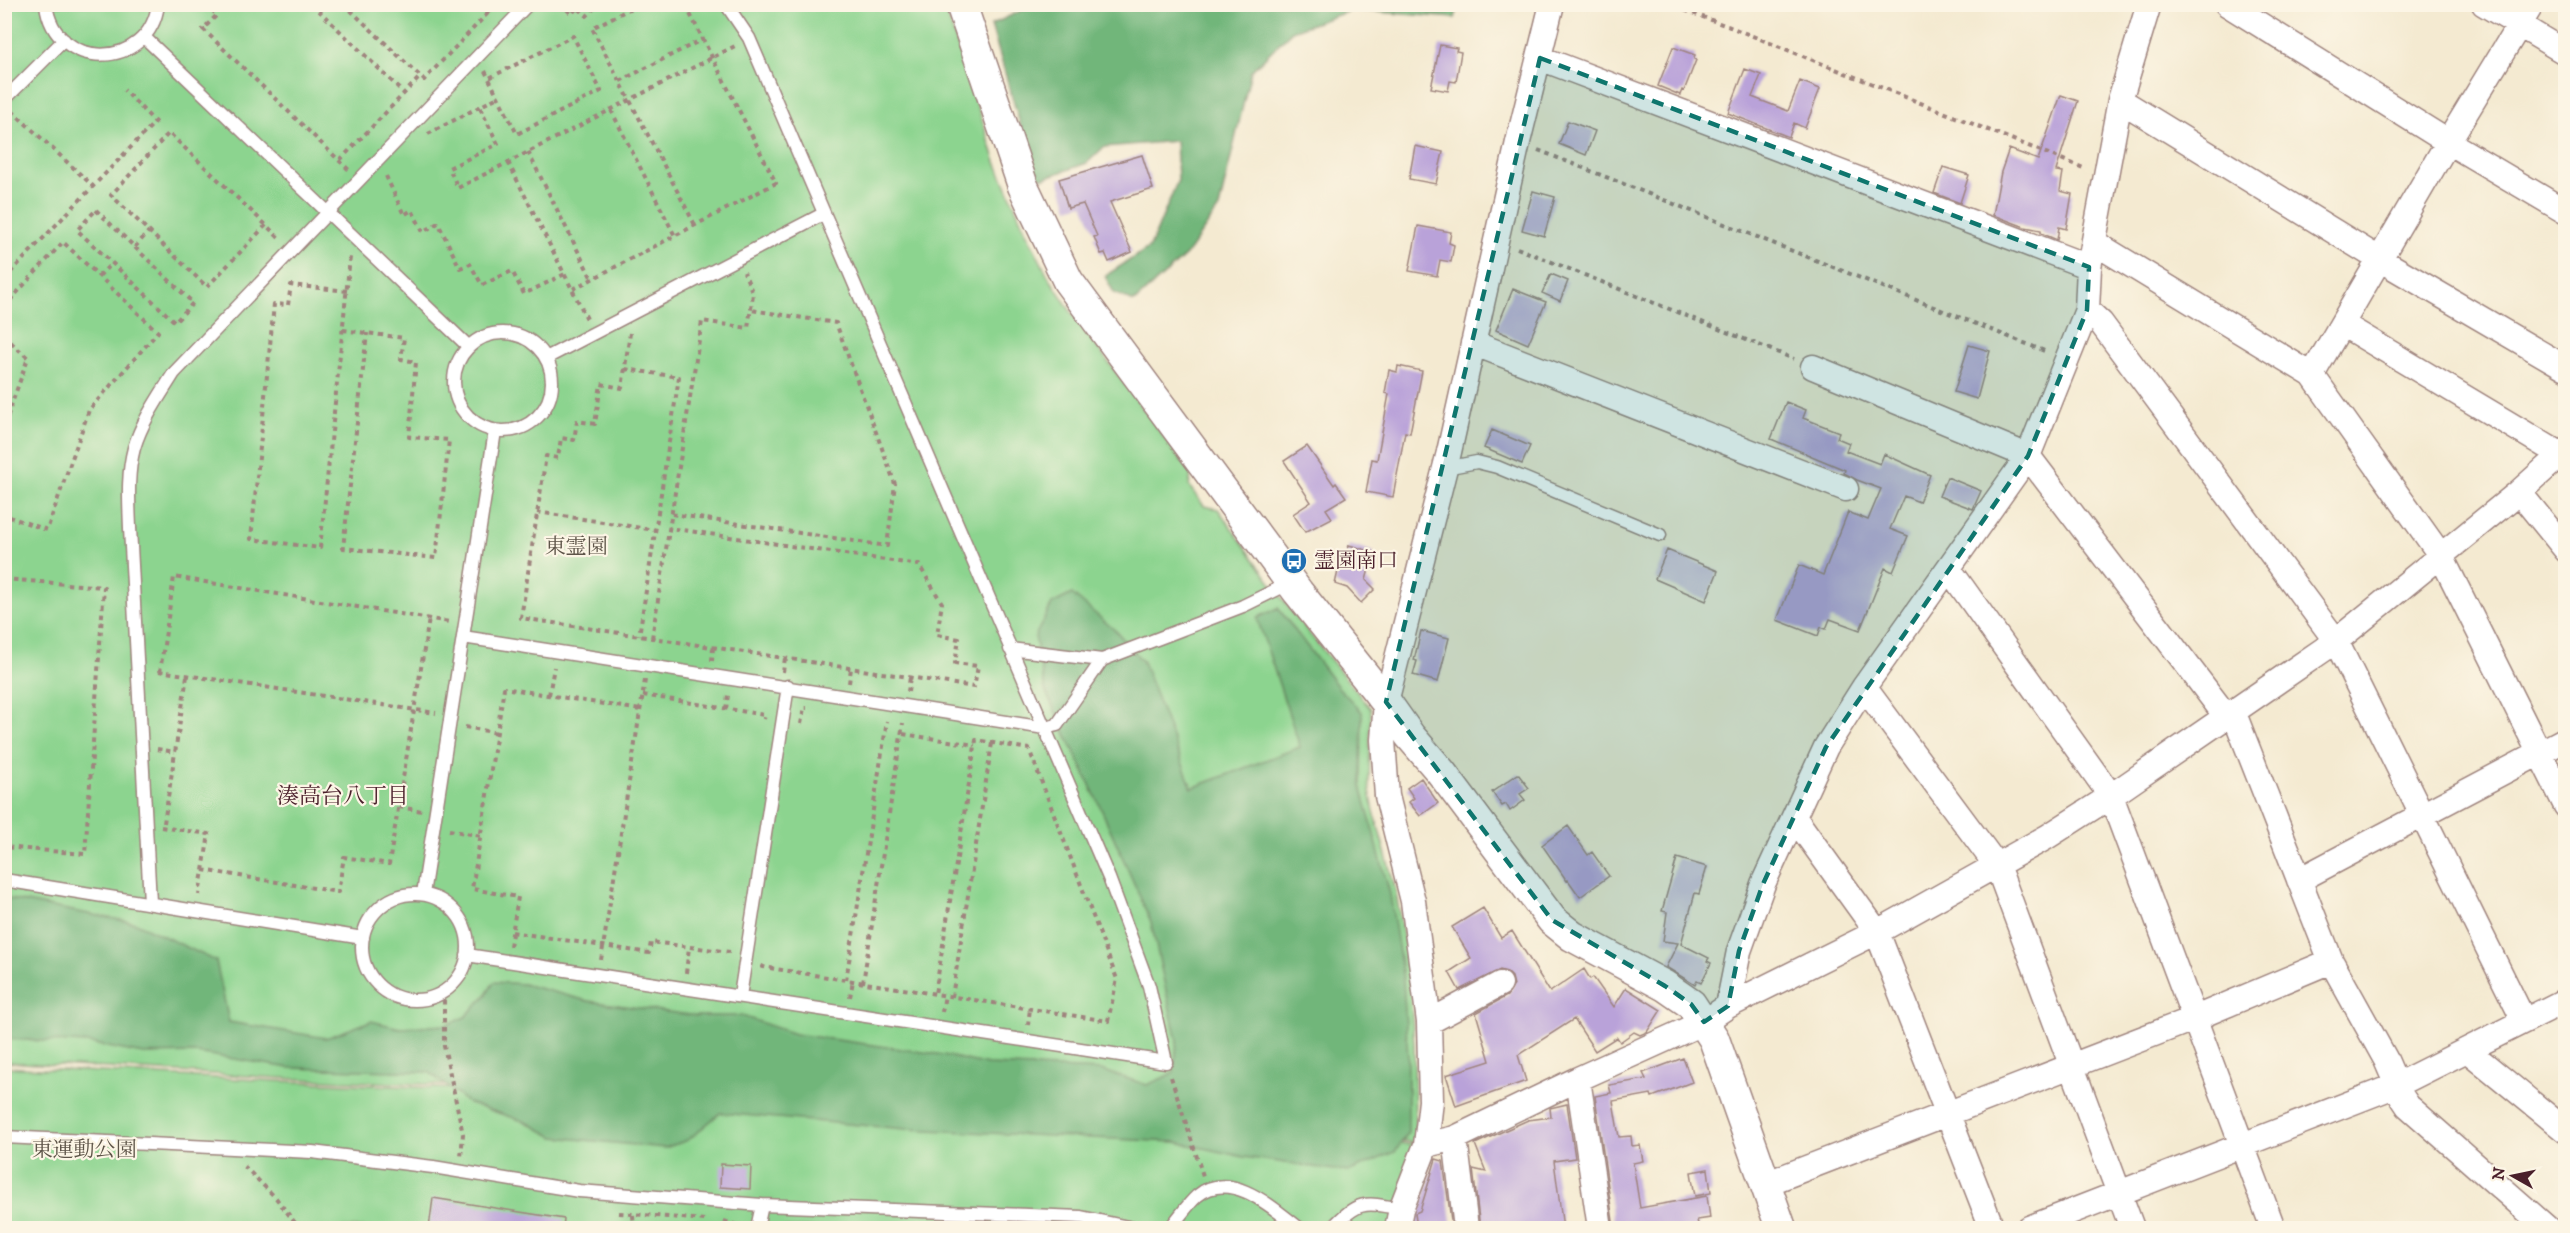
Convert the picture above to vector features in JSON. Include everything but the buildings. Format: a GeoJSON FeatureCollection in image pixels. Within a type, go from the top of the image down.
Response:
{"type":"FeatureCollection","features":[{"type":"Feature","properties":{"kind":"street"},"geometry":{"type":"LineString","coordinates":[[961,4],[1023,186],[1068,281],[1291,583],[1386,702],[1552,920],[1572,936],[1665,986],[1691,1004],[1716,1014]]}},
{"type":"Feature","properties":{"kind":"street"},"geometry":{"type":"LineString","coordinates":[[1399,1219],[1426,1145],[1431,1101],[1429,1022],[1413,901],[1387,796],[1383,740],[1386,702],[1445,468],[1518,142],[1552,4]]}},
{"type":"Feature","properties":{"kind":"street"},"geometry":{"type":"LineString","coordinates":[[1782,1228],[1714,1039],[1716,1014],[1763,884],[1826,747],[1864,687],[2028,456],[2087,310],[2089,267],[2120,100],[2140,26],[2149,4]]}},
{"type":"Feature","properties":{"kind":"street"},"geometry":{"type":"LineString","coordinates":[[2227,4],[2565,212]]}},
{"type":"Feature","properties":{"kind":"street"},"geometry":{"type":"LineString","coordinates":[[2484,4],[2565,53]]}},
{"type":"Feature","properties":{"kind":"street"},"geometry":{"type":"LineString","coordinates":[[2312,375],[2448,142],[2532,4]]}},
{"type":"Feature","properties":{"kind":"street"},"geometry":{"type":"LineString","coordinates":[[1540,58],[2089,267]]}},
{"type":"Feature","properties":{"kind":"street"},"geometry":{"type":"LineString","coordinates":[[2120,100],[2379,259],[2565,368]]}},
{"type":"Feature","properties":{"kind":"street"},"geometry":{"type":"LineString","coordinates":[[2095,243],[2312,375],[2441,556],[2565,806]]}},
{"type":"Feature","properties":{"kind":"street"},"geometry":{"type":"LineString","coordinates":[[2087,310],[2101,323],[2336,641],[2524,1021]]}},
{"type":"Feature","properties":{"kind":"street"},"geometry":{"type":"LineString","coordinates":[[1426,1145],[1455,1138],[1716,1014],[1877,932],[1996,866],[2111,796],[2336,641],[2519,492],[2563,452],[2342,324]]}},
{"type":"Feature","properties":{"kind":"street"},"geometry":{"type":"LineString","coordinates":[[1473,343],[1846,489]]}},
{"type":"Feature","properties":{"kind":"street"},"geometry":{"type":"LineString","coordinates":[[1813,367],[2028,456],[2229,713],[2300,880],[2331,961],[2386,1060],[2408,1106],[2547,1228]]}},
{"type":"Feature","properties":{"kind":"street"},"geometry":{"type":"LineString","coordinates":[[2519,492],[2565,550]]}},
{"type":"Feature","properties":{"kind":"street"},"geometry":{"type":"LineString","coordinates":[[1949,569],[2111,796],[2273,1228]]}},
{"type":"Feature","properties":{"kind":"street"},"geometry":{"type":"LineString","coordinates":[[1864,687],[1996,866],[2132,1228]]}},
{"type":"Feature","properties":{"kind":"street"},"geometry":{"type":"LineString","coordinates":[[2300,880],[2565,739]]}},
{"type":"Feature","properties":{"kind":"street"},"geometry":{"type":"LineString","coordinates":[[1794,817],[1877,932],[1992,1228]]}},
{"type":"Feature","properties":{"kind":"street"},"geometry":{"type":"LineString","coordinates":[[1765,1184],[2193,1019],[2331,961]]}},
{"type":"Feature","properties":{"kind":"street"},"geometry":{"type":"LineString","coordinates":[[1429,1022],[1500,984]]}},
{"type":"Feature","properties":{"kind":"street"},"geometry":{"type":"LineString","coordinates":[[2029,1228],[2397,1085],[2565,1000]]}},
{"type":"Feature","properties":{"kind":"street"},"geometry":{"type":"LineString","coordinates":[[2467,1050],[2565,1131]]}},
{"type":"Feature","properties":{"kind":"street"},"geometry":{"type":"LineString","coordinates":[[1578,1079],[1600,1228]]}},
{"type":"Feature","properties":{"kind":"street"},"geometry":{"type":"LineString","coordinates":[[1455,1138],[1466,1228]]}},
{"type":"Feature","properties":{"kind":"lane"},"geometry":{"type":"LineString","coordinates":[[46,4],[52,24],[64,40],[82,52],[109,55],[134,46],[144,37],[152,26],[159,4]]}},
{"type":"Feature","properties":{"kind":"lane"},"geometry":{"type":"LineString","coordinates":[[150,902],[129,481],[134,448],[150,410],[174,373],[330,214],[528,4]]}},
{"type":"Feature","properties":{"kind":"lane"},"geometry":{"type":"LineString","coordinates":[[467,956],[1166,1062],[1145,975],[1109,878],[749,39],[726,4]]}},
{"type":"Feature","properties":{"kind":"lane"},"geometry":{"type":"LineString","coordinates":[[144,37],[469,347]]}},
{"type":"Feature","properties":{"kind":"lane"},"geometry":{"type":"LineString","coordinates":[[4,102],[64,40]]}},
{"type":"Feature","properties":{"kind":"lane"},"geometry":{"type":"LineString","coordinates":[[546,358],[823,214]]}},
{"type":"Feature","properties":{"kind":"lane"},"geometry":{"type":"LineString","coordinates":[[504,333],[529,340],[546,358],[551,370],[552,383],[545,408],[527,426],[515,430],[495,430],[478,425],[468,417],[455,394],[456,369],[469,347],[486,337],[504,333]]}},
{"type":"Feature","properties":{"kind":"lane"},"geometry":{"type":"LineString","coordinates":[[423,894],[495,430]]}},
{"type":"Feature","properties":{"kind":"lane"},"geometry":{"type":"LineString","coordinates":[[1445,468],[1477,462],[1497,467],[1660,535]]}},
{"type":"Feature","properties":{"kind":"lane"},"geometry":{"type":"LineString","coordinates":[[1010,650],[1101,660],[1243,606],[1291,583]]}},
{"type":"Feature","properties":{"kind":"lane"},"geometry":{"type":"LineString","coordinates":[[464,631],[556,651],[1045,728],[1057,725],[1101,660]]}},
{"type":"Feature","properties":{"kind":"lane"},"geometry":{"type":"LineString","coordinates":[[740,996],[788,686]]}},
{"type":"Feature","properties":{"kind":"lane"},"geometry":{"type":"LineString","coordinates":[[4,880],[363,938]]}},
{"type":"Feature","properties":{"kind":"lane"},"geometry":{"type":"LineString","coordinates":[[410,894],[423,894],[447,904],[456,912],[467,935],[467,956],[462,973],[444,991],[421,1000],[395,996],[384,990],[368,971],[364,958],[363,938],[369,921],[386,903],[410,894]]}},
{"type":"Feature","properties":{"kind":"lane"},"geometry":{"type":"LineString","coordinates":[[4,1137],[312,1152],[433,1167],[579,1191],[762,1205],[1081,1217],[1133,1228]]}},
{"type":"Feature","properties":{"kind":"lane"},"geometry":{"type":"LineString","coordinates":[[1170,1228],[1196,1197],[1207,1189],[1226,1186],[1265,1201],[1299,1228]]}},
{"type":"Feature","properties":{"kind":"lane"},"geometry":{"type":"LineString","coordinates":[[1332,1228],[1351,1209],[1370,1203],[1399,1219]]}},
{"type":"Feature","properties":{"kind":"lane"},"geometry":{"type":"LineString","coordinates":[[757,1228],[762,1205]]}},
{"type":"Feature","properties":{"kind":"path"},"geometry":{"type":"LineString","coordinates":[[206,4],[217,15],[203,29],[361,181]]}},
{"type":"Feature","properties":{"kind":"path"},"geometry":{"type":"LineString","coordinates":[[312,4],[404,93]]}},
{"type":"Feature","properties":{"kind":"path"},"geometry":{"type":"LineString","coordinates":[[344,4],[424,80],[487,14],[492,4]]}},
{"type":"Feature","properties":{"kind":"path"},"geometry":{"type":"LineString","coordinates":[[477,4],[487,14]]}},
{"type":"Feature","properties":{"kind":"path"},"geometry":{"type":"LineString","coordinates":[[560,4],[572,14],[578,7],[587,16],[597,5],[601,8],[604,4]]}},
{"type":"Feature","properties":{"kind":"path"},"geometry":{"type":"LineString","coordinates":[[639,4],[592,28],[695,225]]}},
{"type":"Feature","properties":{"kind":"path"},"geometry":{"type":"LineString","coordinates":[[573,289],[776,183],[685,4]]}},
{"type":"Feature","properties":{"kind":"path"},"geometry":{"type":"LineString","coordinates":[[1668,4],[2106,177]]}},
{"type":"Feature","properties":{"kind":"path"},"geometry":{"type":"LineString","coordinates":[[478,57],[517,134],[601,91],[573,36],[489,78]]}},
{"type":"Feature","properties":{"kind":"path"},"geometry":{"type":"LineString","coordinates":[[620,81],[703,39]]}},
{"type":"Feature","properties":{"kind":"path"},"geometry":{"type":"LineString","coordinates":[[480,108],[498,144],[449,168],[458,188],[749,39]]}},
{"type":"Feature","properties":{"kind":"path"},"geometry":{"type":"LineString","coordinates":[[340,160],[420,77]]}},
{"type":"Feature","properties":{"kind":"path"},"geometry":{"type":"LineString","coordinates":[[4,279],[155,122],[124,90]]}},
{"type":"Feature","properties":{"kind":"path"},"geometry":{"type":"LineString","coordinates":[[422,137],[498,97]]}},
{"type":"Feature","properties":{"kind":"path"},"geometry":{"type":"LineString","coordinates":[[4,102],[93,186]]}},
{"type":"Feature","properties":{"kind":"path"},"geometry":{"type":"LineString","coordinates":[[610,110],[675,236]]}},
{"type":"Feature","properties":{"kind":"path"},"geometry":{"type":"LineString","coordinates":[[266,225],[207,287],[111,195],[169,133],[266,225],[292,252]]}},
{"type":"Feature","properties":{"kind":"path"},"geometry":{"type":"LineString","coordinates":[[1518,142],[2067,359]]}},
{"type":"Feature","properties":{"kind":"path"},"geometry":{"type":"LineString","coordinates":[[528,152],[592,279]]}},
{"type":"Feature","properties":{"kind":"path"},"geometry":{"type":"LineString","coordinates":[[379,162],[404,215],[412,210],[423,232],[438,223],[460,268],[470,264],[482,285],[512,271],[524,294],[566,274]]}},
{"type":"Feature","properties":{"kind":"path"},"geometry":{"type":"LineString","coordinates":[[508,162],[594,334]]}},
{"type":"Feature","properties":{"kind":"path"},"geometry":{"type":"LineString","coordinates":[[96,210],[193,303],[175,322],[112,263],[77,230],[96,210]]}},
{"type":"Feature","properties":{"kind":"path"},"geometry":{"type":"LineString","coordinates":[[135,248],[149,231]]}},
{"type":"Feature","properties":{"kind":"path"},"geometry":{"type":"LineString","coordinates":[[347,291],[291,285],[288,304],[274,303],[251,539],[320,548],[347,291],[352,236]]}},
{"type":"Feature","properties":{"kind":"path"},"geometry":{"type":"LineString","coordinates":[[1496,241],[1813,367]]}},
{"type":"Feature","properties":{"kind":"path"},"geometry":{"type":"LineString","coordinates":[[4,307],[63,242],[158,332],[89,410],[47,530],[4,514]]}},
{"type":"Feature","properties":{"kind":"path"},"geometry":{"type":"LineString","coordinates":[[652,638],[702,321],[748,328],[753,294],[739,258]]}},
{"type":"Feature","properties":{"kind":"path"},"geometry":{"type":"LineString","coordinates":[[99,276],[112,263]]}},
{"type":"Feature","properties":{"kind":"path"},"geometry":{"type":"LineString","coordinates":[[672,514],[887,546],[895,484],[836,323],[751,310]]}},
{"type":"Feature","properties":{"kind":"path"},"geometry":{"type":"LineString","coordinates":[[633,313],[622,388],[601,384],[595,424],[577,422],[574,440],[561,438],[558,458],[546,456],[521,618],[974,687],[978,666],[955,663],[959,639],[937,635],[942,603],[919,565],[669,528]]}},
{"type":"Feature","properties":{"kind":"path"},"geometry":{"type":"LineString","coordinates":[[343,330],[367,333],[404,338],[401,359],[416,362],[409,437],[449,440],[436,558],[343,548],[367,333]]}},
{"type":"Feature","properties":{"kind":"path"},"geometry":{"type":"LineString","coordinates":[[4,336],[28,358],[4,426]]}},
{"type":"Feature","properties":{"kind":"path"},"geometry":{"type":"LineString","coordinates":[[4,354],[9,356],[4,367]]}},
{"type":"Feature","properties":{"kind":"path"},"geometry":{"type":"LineString","coordinates":[[625,369],[679,377],[639,636]]}},
{"type":"Feature","properties":{"kind":"path"},"geometry":{"type":"LineString","coordinates":[[537,512],[656,530]]}},
{"type":"Feature","properties":{"kind":"path"},"geometry":{"type":"LineString","coordinates":[[160,672],[174,577],[429,619],[464,631]]}},
{"type":"Feature","properties":{"kind":"path"},"geometry":{"type":"LineString","coordinates":[[4,579],[104,587],[85,854],[4,847]]}},
{"type":"Feature","properties":{"kind":"path"},"geometry":{"type":"LineString","coordinates":[[203,870],[338,892],[344,857],[389,864],[429,619]]}},
{"type":"Feature","properties":{"kind":"path"},"geometry":{"type":"LineString","coordinates":[[549,695],[556,651]]}},
{"type":"Feature","properties":{"kind":"path"},"geometry":{"type":"LineString","coordinates":[[599,975],[648,665]]}},
{"type":"Feature","properties":{"kind":"path"},"geometry":{"type":"LineString","coordinates":[[137,668],[415,710],[497,733]]}},
{"type":"Feature","properties":{"kind":"path"},"geometry":{"type":"LineString","coordinates":[[164,827],[188,676]]}},
{"type":"Feature","properties":{"kind":"path"},"geometry":{"type":"LineString","coordinates":[[507,961],[518,897],[472,889],[504,688],[641,710]]}},
{"type":"Feature","properties":{"kind":"path"},"geometry":{"type":"LineString","coordinates":[[643,694],[765,715],[763,727]]}},
{"type":"Feature","properties":{"kind":"path"},"geometry":{"type":"LineString","coordinates":[[800,731],[804,708],[816,710]]}},
{"type":"Feature","properties":{"kind":"path"},"geometry":{"type":"LineString","coordinates":[[846,980],[886,721],[904,723],[863,983]]}},
{"type":"Feature","properties":{"kind":"path"},"geometry":{"type":"LineString","coordinates":[[903,734],[975,745]]}},
{"type":"Feature","properties":{"kind":"path"},"geometry":{"type":"LineString","coordinates":[[765,956],[763,967],[952,997],[1108,1021],[1116,979],[1029,749],[976,740],[935,994]]}},
{"type":"Feature","properties":{"kind":"path"},"geometry":{"type":"LineString","coordinates":[[952,997],[992,742]]}},
{"type":"Feature","properties":{"kind":"path"},"geometry":{"type":"LineString","coordinates":[[146,824],[209,834],[197,910]]}},
{"type":"Feature","properties":{"kind":"path"},"geometry":{"type":"LineString","coordinates":[[433,828],[481,836]]}},
{"type":"Feature","properties":{"kind":"path"},"geometry":{"type":"LineString","coordinates":[[512,932],[649,953],[651,942],[730,954],[731,942]]}},
{"type":"Feature","properties":{"kind":"path"},"geometry":{"type":"LineString","coordinates":[[684,988],[689,947]]}},
{"type":"Feature","properties":{"kind":"path"},"geometry":{"type":"LineString","coordinates":[[444,991],[444,1047],[463,1134],[462,1153]]}},
{"type":"Feature","properties":{"kind":"path"},"geometry":{"type":"LineString","coordinates":[[1166,1062],[1207,1189]]}},
{"type":"Feature","properties":{"kind":"path"},"geometry":{"type":"LineString","coordinates":[[251,1162],[240,1161],[276,1198],[299,1228]]}},
{"type":"Feature","properties":{"kind":"path"},"geometry":{"type":"LineString","coordinates":[[611,1212],[714,1220]]}},
{"type":"Feature","properties":{"kind":"path"},"geometry":{"type":"LineString","coordinates":[[633,1215],[634,1228]]}},
{"type":"Feature","properties":{"kind":"path"},"geometry":{"type":"LineString","coordinates":[[721,1221],[734,1224],[735,1228]]}},
{"type":"Feature","properties":{"kind":"highlighted area"},"geometry":{"type":"Polygon","coordinates":[[[1540,58],[2089,267],[2087,310],[2028,456],[1826,747],[1763,884],[1739,951],[1728,1006],[1704,1022],[1691,1004],[1665,986],[1552,920],[1386,702],[1540,58]]]}},
{"type":"Feature","properties":{"kind":"green space"},"geometry":{"type":"Polygon","coordinates":[[[1035,4],[1459,5],[1455,18],[1352,10],[1292,31],[1251,71],[1219,208],[1186,255],[1134,302],[1114,293],[1105,276],[1150,247],[1178,180],[1176,141],[1104,147],[1087,163],[1044,178],[1035,175],[991,25],[1035,4]]]}},
{"type":"Feature","properties":{"kind":"green space","name":"東霊園"},"geometry":{"type":"Polygon","coordinates":[[[4,5],[944,5],[996,162],[1048,276],[1072,313],[1191,474],[1189,486],[1204,506],[1218,509],[1292,612],[1371,709],[1369,785],[1395,888],[1409,972],[1414,1044],[1415,1142],[779,1099],[297,1079],[5,1062],[4,5]]]}},
{"type":"Feature","properties":{"kind":"green space"},"geometry":{"type":"Polygon","coordinates":[[[1072,594],[1117,632],[1143,662],[1192,788],[1300,747],[1257,618],[1278,608],[1338,687],[1362,712],[1361,786],[1390,894],[1403,979],[1408,1057],[1408,1133],[1395,1152],[1348,1172],[1244,1157],[1176,1142],[906,1129],[720,1113],[688,1140],[665,1148],[554,1137],[526,1122],[468,1103],[429,1072],[290,1068],[197,1053],[143,1054],[88,1043],[5,1039],[4,898],[136,923],[216,961],[229,1022],[326,1038],[371,1021],[400,1028],[446,1025],[465,1017],[486,995],[494,982],[523,984],[588,1001],[697,1016],[742,1016],[795,1034],[944,1055],[988,1065],[1101,1070],[1147,1085],[1174,1073],[1177,1041],[1151,922],[1045,690],[1035,636],[1052,604],[1072,594]]]}},
{"type":"Feature","properties":{"kind":"green space","name":"東運動公園"},"geometry":{"type":"Polygon","coordinates":[[[4,1067],[760,1102],[1426,1145],[1397,1228],[5,1228],[4,1067]]]}},
{"type":"Feature","properties":{"kind":"place","name":"霊園南口"},"geometry":{"type":"Point","coordinates":[1294,561]}},
{"type":"Feature","properties":{"kind":"district","name":"湊高台八丁目"},"geometry":{"type":"Point","coordinates":[343,796]}}]}
